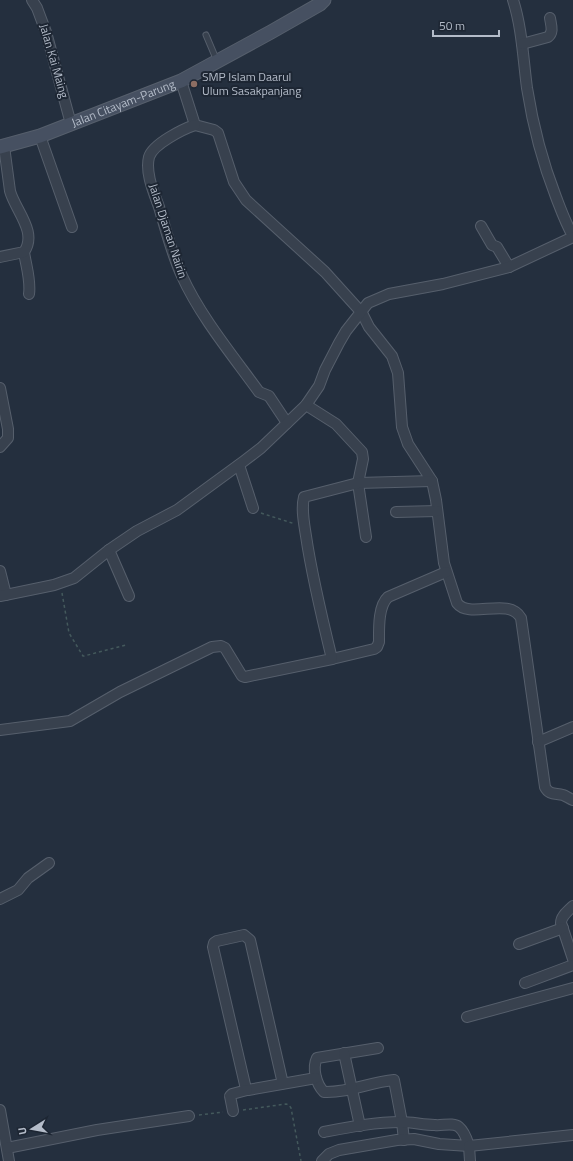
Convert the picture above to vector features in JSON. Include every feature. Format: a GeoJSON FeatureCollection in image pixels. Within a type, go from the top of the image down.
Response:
{"type":"FeatureCollection","features":[{"type":"Feature","properties":{"kind":"main road","name":"Jalan Citayam-Parung"},"geometry":{"type":"LineString","coordinates":[[2,146],[40,136],[181,81],[300,16],[324,0]]}},
{"type":"Feature","properties":{"kind":"street","name":"Jalan Kai Maing"},"geometry":{"type":"LineString","coordinates":[[32,0],[37,8],[46,32],[71,124]]}},
{"type":"Feature","properties":{"kind":"street"},"geometry":{"type":"LineString","coordinates":[[0,571],[3,596],[61,583],[74,578],[109,550],[137,531],[177,510],[239,465],[261,448],[306,405],[319,386],[325,370],[346,331],[362,313],[368,303],[388,294],[443,284],[509,267],[573,236],[567,226],[544,164],[535,133],[527,87],[522,44],[513,0]]}},
{"type":"Feature","properties":{"kind":"street"},"geometry":{"type":"LineString","coordinates":[[522,44],[551,35],[552,31],[550,18]]}},
{"type":"Feature","properties":{"kind":"street"},"geometry":{"type":"LineString","coordinates":[[181,81],[195,125],[214,130],[218,133],[234,182],[246,200],[316,263],[362,313],[369,328],[392,356],[398,373],[402,427],[408,444],[432,481],[444,563],[454,596],[459,606],[466,609],[503,609],[509,610],[522,618],[545,787],[551,794],[563,795],[573,800]]}},
{"type":"Feature","properties":{"kind":"street","name":"Jalan Djaman Nairin"},"geometry":{"type":"LineString","coordinates":[[195,125],[184,129],[154,149],[148,166],[157,200],[179,269],[192,298],[259,392],[269,396],[287,422]]}},
{"type":"Feature","properties":{"kind":"street"},"geometry":{"type":"LineString","coordinates":[[40,136],[72,227]]}},
{"type":"Feature","properties":{"kind":"street"},"geometry":{"type":"LineString","coordinates":[[0,257],[24,252],[28,246],[29,236],[22,214],[11,197],[2,146]]}},
{"type":"Feature","properties":{"kind":"street"},"geometry":{"type":"LineString","coordinates":[[480,226],[492,244],[497,247],[509,267]]}},
{"type":"Feature","properties":{"kind":"street"},"geometry":{"type":"LineString","coordinates":[[24,252],[30,286],[29,294]]}},
{"type":"Feature","properties":{"kind":"street"},"geometry":{"type":"LineString","coordinates":[[0,388],[8,429],[8,438],[0,447]]}},
{"type":"Feature","properties":{"kind":"street"},"geometry":{"type":"LineString","coordinates":[[306,405],[336,424],[362,452],[363,459],[358,483],[366,537]]}},
{"type":"Feature","properties":{"kind":"street"},"geometry":{"type":"LineString","coordinates":[[239,465],[253,508]]}},
{"type":"Feature","properties":{"kind":"street"},"geometry":{"type":"LineString","coordinates":[[332,658],[316,594],[305,528],[304,497],[358,483],[432,481]]}},
{"type":"Feature","properties":{"kind":"street"},"geometry":{"type":"LineString","coordinates":[[396,512],[437,511]]}},
{"type":"Feature","properties":{"kind":"street"},"geometry":{"type":"LineString","coordinates":[[109,550],[129,596]]}},
{"type":"Feature","properties":{"kind":"street"},"geometry":{"type":"LineString","coordinates":[[0,730],[70,721],[120,692],[216,646],[225,648],[240,672],[245,677],[374,649],[377,647],[379,642],[382,607],[385,600],[388,597],[446,572]]}},
{"type":"Feature","properties":{"kind":"street"},"geometry":{"type":"LineString","coordinates":[[538,742],[573,727]]}},
{"type":"Feature","properties":{"kind":"street"},"geometry":{"type":"LineString","coordinates":[[0,899],[18,890],[28,878],[49,863]]}},
{"type":"Feature","properties":{"kind":"street"},"geometry":{"type":"LineString","coordinates":[[573,906],[561,919],[573,959]]}},
{"type":"Feature","properties":{"kind":"street"},"geometry":{"type":"LineString","coordinates":[[518,944],[563,928]]}},
{"type":"Feature","properties":{"kind":"street"},"geometry":{"type":"LineString","coordinates":[[247,1090],[214,947],[217,941],[244,935],[250,940],[283,1084]]}},
{"type":"Feature","properties":{"kind":"street"},"geometry":{"type":"LineString","coordinates":[[525,983],[573,965]]}},
{"type":"Feature","properties":{"kind":"street"},"geometry":{"type":"LineString","coordinates":[[467,1017],[573,988]]}},
{"type":"Feature","properties":{"kind":"street"},"geometry":{"type":"LineString","coordinates":[[378,1048],[317,1058],[314,1063],[316,1078],[324,1092],[352,1090],[394,1080],[404,1140]]}},
{"type":"Feature","properties":{"kind":"street"},"geometry":{"type":"LineString","coordinates":[[344,1053],[360,1126]]}},
{"type":"Feature","properties":{"kind":"street"},"geometry":{"type":"LineString","coordinates":[[233,1111],[230,1096],[232,1094],[316,1078]]}},
{"type":"Feature","properties":{"kind":"street"},"geometry":{"type":"LineString","coordinates":[[0,1110],[9,1161]]}},
{"type":"Feature","properties":{"kind":"street"},"geometry":{"type":"LineString","coordinates":[[7,1148],[104,1129],[189,1116]]}},
{"type":"Feature","properties":{"kind":"street"},"geometry":{"type":"LineString","coordinates":[[324,1132],[371,1123],[402,1122],[434,1126],[459,1126],[464,1132],[469,1146],[470,1161]]}},
{"type":"Feature","properties":{"kind":"street"},"geometry":{"type":"LineString","coordinates":[[322,1161],[329,1154],[339,1150],[404,1140],[414,1139],[439,1144],[469,1146],[573,1135]]}},
{"type":"Feature","properties":{"kind":"lane"},"geometry":{"type":"LineString","coordinates":[[206,35],[218,62]]}},
{"type":"Feature","properties":{"kind":"path"},"geometry":{"type":"LineString","coordinates":[[253,508],[258,512],[305,528]]}},
{"type":"Feature","properties":{"kind":"path"},"geometry":{"type":"LineString","coordinates":[[61,583],[69,634],[83,656],[126,645]]}},
{"type":"Feature","properties":{"kind":"path"},"geometry":{"type":"LineString","coordinates":[[189,1116],[286,1104],[289,1105],[291,1108],[302,1161]]}},
{"type":"Feature","properties":{"kind":"place","name":"SMP Islam Daarul Ulum Sasakpanjang"},"geometry":{"type":"Point","coordinates":[194,84]}}]}
